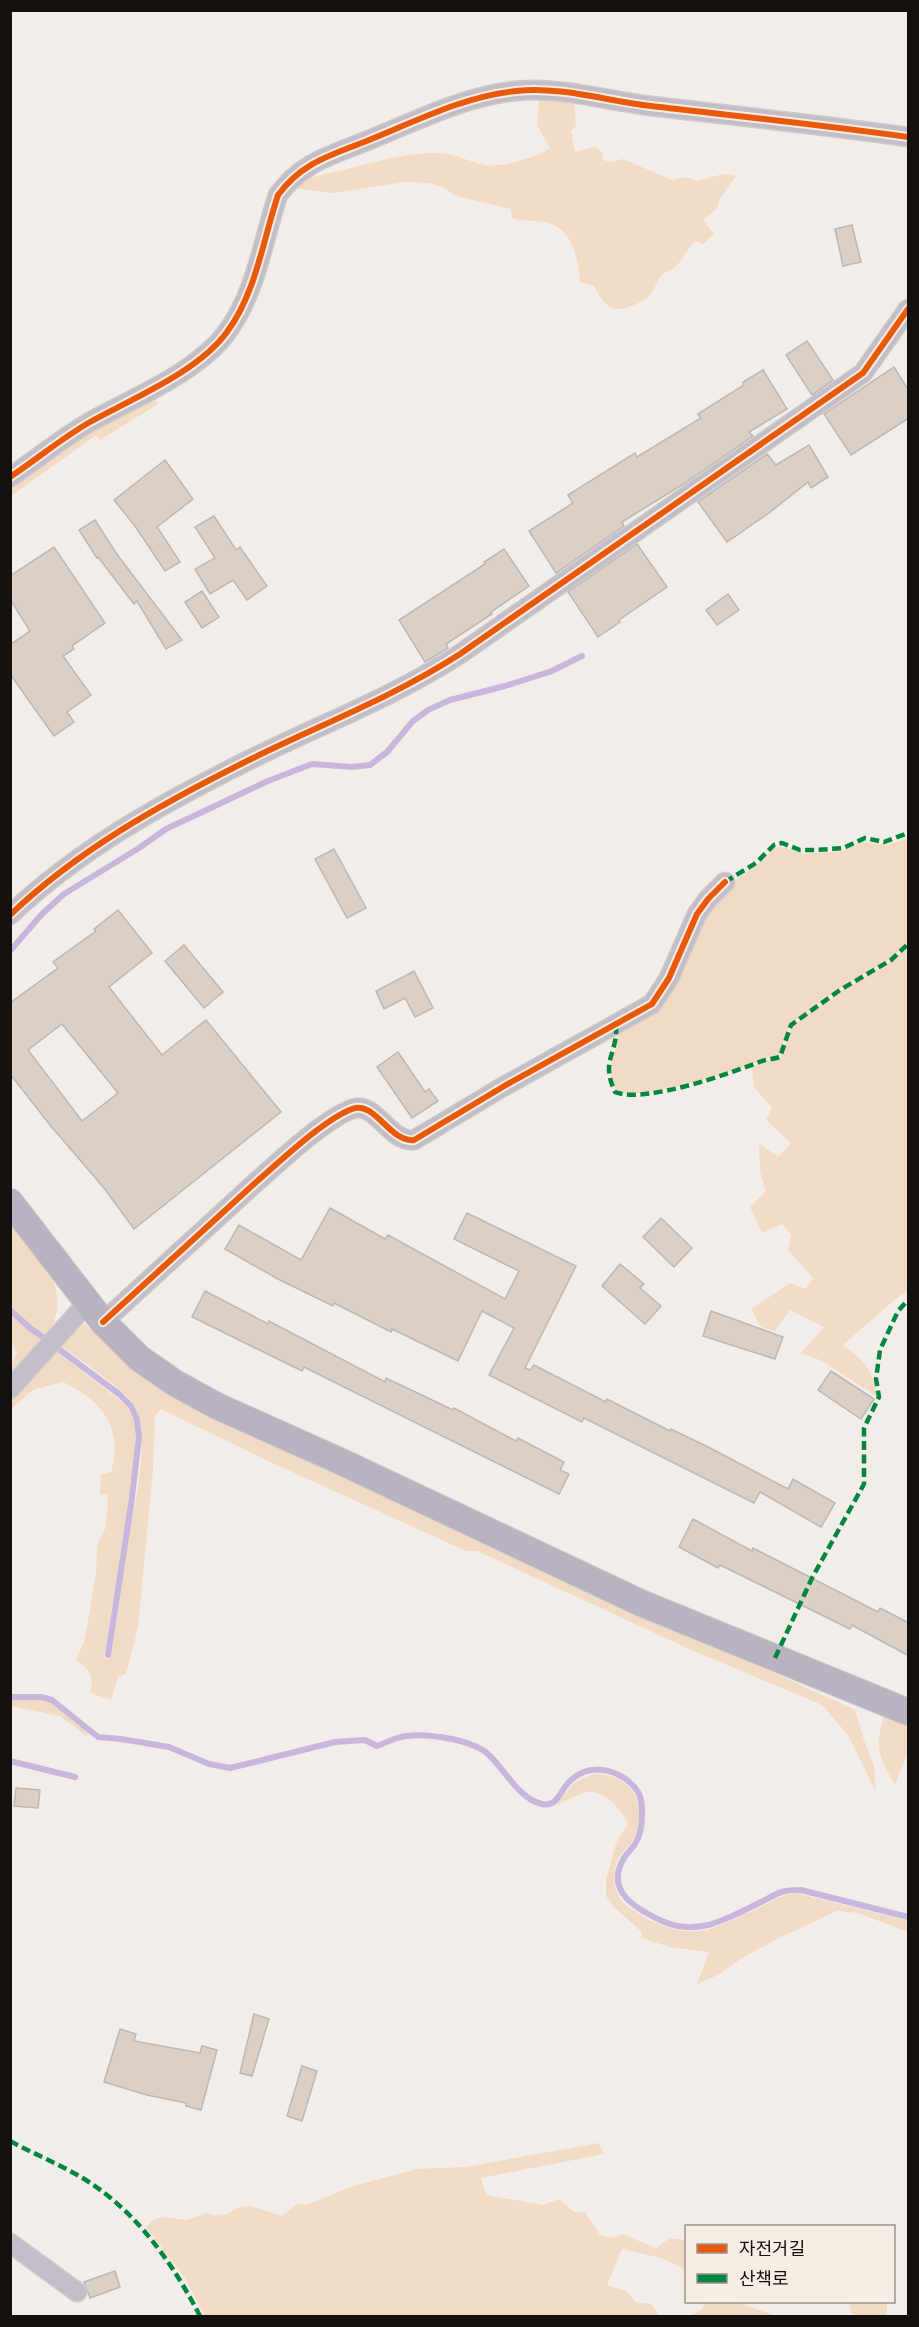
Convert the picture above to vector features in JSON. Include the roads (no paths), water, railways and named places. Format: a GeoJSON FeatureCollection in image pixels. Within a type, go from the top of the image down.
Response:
{"type":"FeatureCollection","features":[{"type":"Feature","properties":{"kind":"main road"},"geometry":{"type":"LineString","coordinates":[[10,1202],[87,1303],[121,1341],[156,1371],[217,1406],[342,1462],[641,1603],[909,1712]]}},
{"type":"Feature","properties":{"kind":"street"},"geometry":{"type":"LineString","coordinates":[[10,477],[87,424],[184,369],[215,346],[228,331],[245,302],[278,195],[288,182],[308,165],[429,116],[474,100],[513,91],[537,89],[650,106],[909,137]]}},
{"type":"Feature","properties":{"kind":"street"},"geometry":{"type":"LineString","coordinates":[[10,915],[41,886],[74,861],[148,813],[245,762],[408,685],[460,654],[863,373],[909,309]]}},
{"type":"Feature","properties":{"kind":"street"},"geometry":{"type":"LineString","coordinates":[[103,1323],[282,1159],[322,1128],[352,1109],[359,1108],[370,1112],[399,1137],[407,1141],[414,1140],[506,1085],[652,1004],[669,978],[698,914],[708,899],[725,882]]}},
{"type":"Feature","properties":{"kind":"street"},"geometry":{"type":"LineString","coordinates":[[10,1389],[87,1303]]}},
{"type":"Feature","properties":{"kind":"street"},"geometry":{"type":"LineString","coordinates":[[10,2243],[77,2292]]}},
{"type":"Feature","properties":{"kind":"waterway"},"geometry":{"type":"LineString","coordinates":[[10,951],[42,914],[64,894],[166,829],[268,781],[312,764],[352,767],[370,765],[387,752],[413,721],[428,710],[450,700],[552,671],[582,656]]}},
{"type":"Feature","properties":{"kind":"waterway"},"geometry":{"type":"LineString","coordinates":[[10,1310],[48,1341]]}},
{"type":"Feature","properties":{"kind":"waterway"},"geometry":{"type":"LineString","coordinates":[[56,1347],[119,1394],[131,1406],[137,1420],[139,1438],[131,1505],[108,1655]]}},
{"type":"Feature","properties":{"kind":"waterway"},"geometry":{"type":"LineString","coordinates":[[10,1697],[41,1697],[52,1700],[98,1737],[169,1747],[209,1764],[230,1768],[335,1742],[365,1740],[377,1746],[416,1735],[438,1737],[473,1745],[489,1755],[526,1796],[542,1804],[556,1800],[568,1783],[579,1774],[597,1770],[607,1771],[632,1784],[638,1792],[642,1805],[639,1833],[619,1870],[620,1889],[642,1911],[662,1921],[675,1925],[700,1927],[723,1920],[778,1893],[801,1890],[908,1917]]}},
{"type":"Feature","properties":{"kind":"waterway"},"geometry":{"type":"LineString","coordinates":[[10,1761],[75,1777]]}}]}
